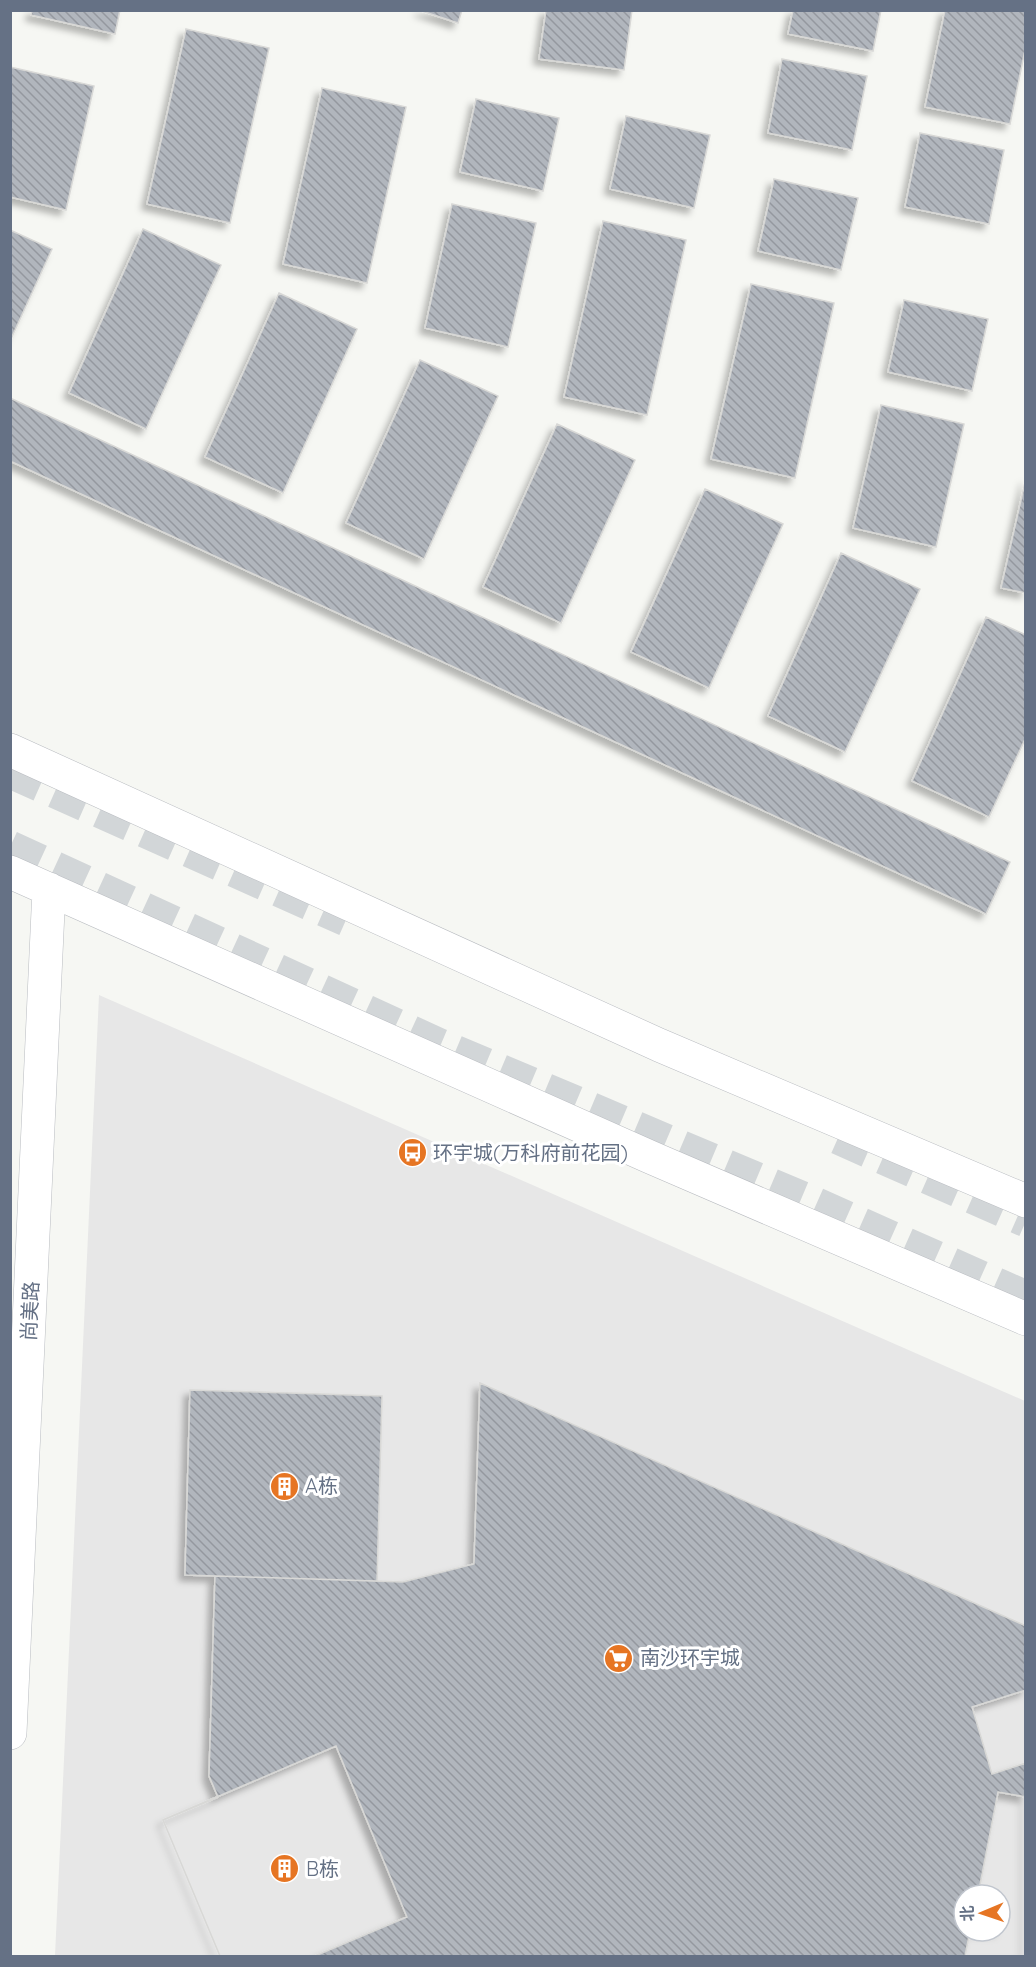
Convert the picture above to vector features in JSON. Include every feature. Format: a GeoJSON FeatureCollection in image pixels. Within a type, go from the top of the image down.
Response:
{"type":"FeatureCollection","features":[{"type":"Feature","properties":{"kind":"main road"},"geometry":{"type":"LineString","coordinates":[[10,750],[659,1045],[1026,1201]]}},
{"type":"Feature","properties":{"kind":"main road"},"geometry":{"type":"LineString","coordinates":[[10,872],[640,1153],[1026,1319]]}},
{"type":"Feature","properties":{"kind":"main road","name":"尚美路"},"geometry":{"type":"LineString","coordinates":[[10,1733],[49,889]]}},
{"type":"Feature","properties":{"kind":"shaded area","name":"南沙环宇城"},"geometry":{"type":"Polygon","coordinates":[[[99,995],[1025,1401],[1025,1956],[55,1956],[99,995]]]}},
{"type":"Feature","properties":{"kind":"building"},"geometry":{"type":"Polygon","coordinates":[[[32,10],[120,10],[115,34],[31,15],[32,10]]]}},
{"type":"Feature","properties":{"kind":"building"},"geometry":{"type":"Polygon","coordinates":[[[419,10],[462,10],[458,23],[419,10]]]}},
{"type":"Feature","properties":{"kind":"building"},"geometry":{"type":"Polygon","coordinates":[[[546,10],[632,10],[624,70],[539,59],[546,10]]]}},
{"type":"Feature","properties":{"kind":"building"},"geometry":{"type":"Polygon","coordinates":[[[793,10],[881,10],[873,51],[788,34],[793,10]]]}},
{"type":"Feature","properties":{"kind":"building"},"geometry":{"type":"Polygon","coordinates":[[[945,10],[1026,10],[1026,45],[1010,124],[925,107],[945,10]]]}},
{"type":"Feature","properties":{"kind":"building"},"geometry":{"type":"Polygon","coordinates":[[[186,29],[269,48],[230,223],[147,204],[186,29]]]}},
{"type":"Feature","properties":{"kind":"building"},"geometry":{"type":"Polygon","coordinates":[[[782,59],[867,76],[852,150],[768,133],[782,59]]]}},
{"type":"Feature","properties":{"kind":"building"},"geometry":{"type":"Polygon","coordinates":[[[10,67],[94,86],[66,210],[10,197],[10,67]]]}},
{"type":"Feature","properties":{"kind":"building"},"geometry":{"type":"Polygon","coordinates":[[[322,88],[406,107],[367,283],[283,264],[322,88]]]}},
{"type":"Feature","properties":{"kind":"building"},"geometry":{"type":"Polygon","coordinates":[[[476,99],[559,118],[543,191],[460,172],[476,99]]]}},
{"type":"Feature","properties":{"kind":"building"},"geometry":{"type":"Polygon","coordinates":[[[626,116],[710,135],[694,208],[610,189],[626,116]]]}},
{"type":"Feature","properties":{"kind":"building"},"geometry":{"type":"Polygon","coordinates":[[[920,133],[1004,150],[989,224],[905,207],[920,133]]]}},
{"type":"Feature","properties":{"kind":"building"},"geometry":{"type":"Polygon","coordinates":[[[774,179],[858,198],[841,270],[758,251],[774,179]]]}},
{"type":"Feature","properties":{"kind":"building"},"geometry":{"type":"Polygon","coordinates":[[[452,204],[536,223],[508,347],[425,328],[452,204]]]}},
{"type":"Feature","properties":{"kind":"building"},"geometry":{"type":"Polygon","coordinates":[[[603,221],[686,240],[647,415],[564,397],[603,221]]]}},
{"type":"Feature","properties":{"kind":"building"},"geometry":{"type":"Polygon","coordinates":[[[143,229],[221,265],[146,429],[69,393],[143,229]]]}},
{"type":"Feature","properties":{"kind":"building"},"geometry":{"type":"Polygon","coordinates":[[[10,230],[52,249],[10,341],[10,230]]]}},
{"type":"Feature","properties":{"kind":"building"},"geometry":{"type":"Polygon","coordinates":[[[751,284],[834,303],[795,478],[711,459],[751,284]]]}},
{"type":"Feature","properties":{"kind":"building"},"geometry":{"type":"Polygon","coordinates":[[[279,293],[357,329],[283,493],[205,457],[279,293]]]}},
{"type":"Feature","properties":{"kind":"building"},"geometry":{"type":"Polygon","coordinates":[[[904,300],[988,319],[972,391],[888,372],[904,300]]]}},
{"type":"Feature","properties":{"kind":"building"},"geometry":{"type":"Polygon","coordinates":[[[420,360],[498,396],[424,559],[346,523],[420,360]]]}},
{"type":"Feature","properties":{"kind":"building"},"geometry":{"type":"Polygon","coordinates":[[[10,398],[1010,862],[986,914],[10,461],[10,398]]]}},
{"type":"Feature","properties":{"kind":"building"},"geometry":{"type":"Polygon","coordinates":[[[881,405],[964,424],[936,547],[853,528],[881,405]]]}},
{"type":"Feature","properties":{"kind":"building"},"geometry":{"type":"Polygon","coordinates":[[[557,424],[635,460],[561,623],[483,587],[557,424]]]}},
{"type":"Feature","properties":{"kind":"building"},"geometry":{"type":"Polygon","coordinates":[[[1026,478],[1026,593],[1001,588],[1026,478]]]}},
{"type":"Feature","properties":{"kind":"building"},"geometry":{"type":"Polygon","coordinates":[[[705,489],[783,524],[709,688],[631,652],[705,489]]]}},
{"type":"Feature","properties":{"kind":"building"},"geometry":{"type":"Polygon","coordinates":[[[841,553],[920,589],[845,752],[768,716],[841,553]]]}},
{"type":"Feature","properties":{"kind":"building"},"geometry":{"type":"Polygon","coordinates":[[[986,617],[1026,635],[1026,737],[989,817],[912,781],[986,617]]]}},
{"type":"Feature","properties":{"kind":"building","name":"南沙环宇城"},"geometry":{"type":"Polygon","coordinates":[[[480,1383],[1026,1626],[1026,1690],[972,1707],[992,1774],[1026,1763],[1026,1956],[220,1956],[163,1820],[218,1797],[209,1776],[215,1576],[403,1582],[474,1564],[480,1383]]]}},
{"type":"Feature","properties":{"kind":"building","name":"A栋"},"geometry":{"type":"Polygon","coordinates":[[[190,1390],[382,1396],[377,1581],[185,1575],[190,1390]]]}},
{"type":"Feature","properties":{"kind":"building","name":"B栋"},"geometry":{"type":"Polygon","coordinates":[[[336,1746],[407,1917],[315,1956],[220,1956],[163,1820],[336,1746]]]}},
{"type":"Feature","properties":{"kind":"building"},"geometry":{"type":"Polygon","coordinates":[[[998,1792],[1026,1797],[1026,1956],[965,1956],[968,1943],[1012,1943],[1012,1883],[980,1883],[998,1792]]]}},
{"type":"Feature","properties":{"kind":"tunnel"},"geometry":{"type":"LineString","coordinates":[[10,772],[346,920]]}},
{"type":"Feature","properties":{"kind":"tunnel"},"geometry":{"type":"LineString","coordinates":[[10,847],[440,1045],[803,1198],[1026,1297]]}},
{"type":"Feature","properties":{"kind":"tunnel"},"geometry":{"type":"LineString","coordinates":[[838,1138],[1026,1221]]}},
{"type":"Feature","properties":{"kind":"place","name":"环宇城(万科府前花园)"},"geometry":{"type":"Point","coordinates":[412,1153]}},
{"type":"Feature","properties":{"kind":"place","name":"A栋"},"geometry":{"type":"Point","coordinates":[284,1486]}},
{"type":"Feature","properties":{"kind":"place","name":"南沙环宇城"},"geometry":{"type":"Point","coordinates":[619,1658]}},
{"type":"Feature","properties":{"kind":"place","name":"B栋"},"geometry":{"type":"Point","coordinates":[285,1869]}}]}
